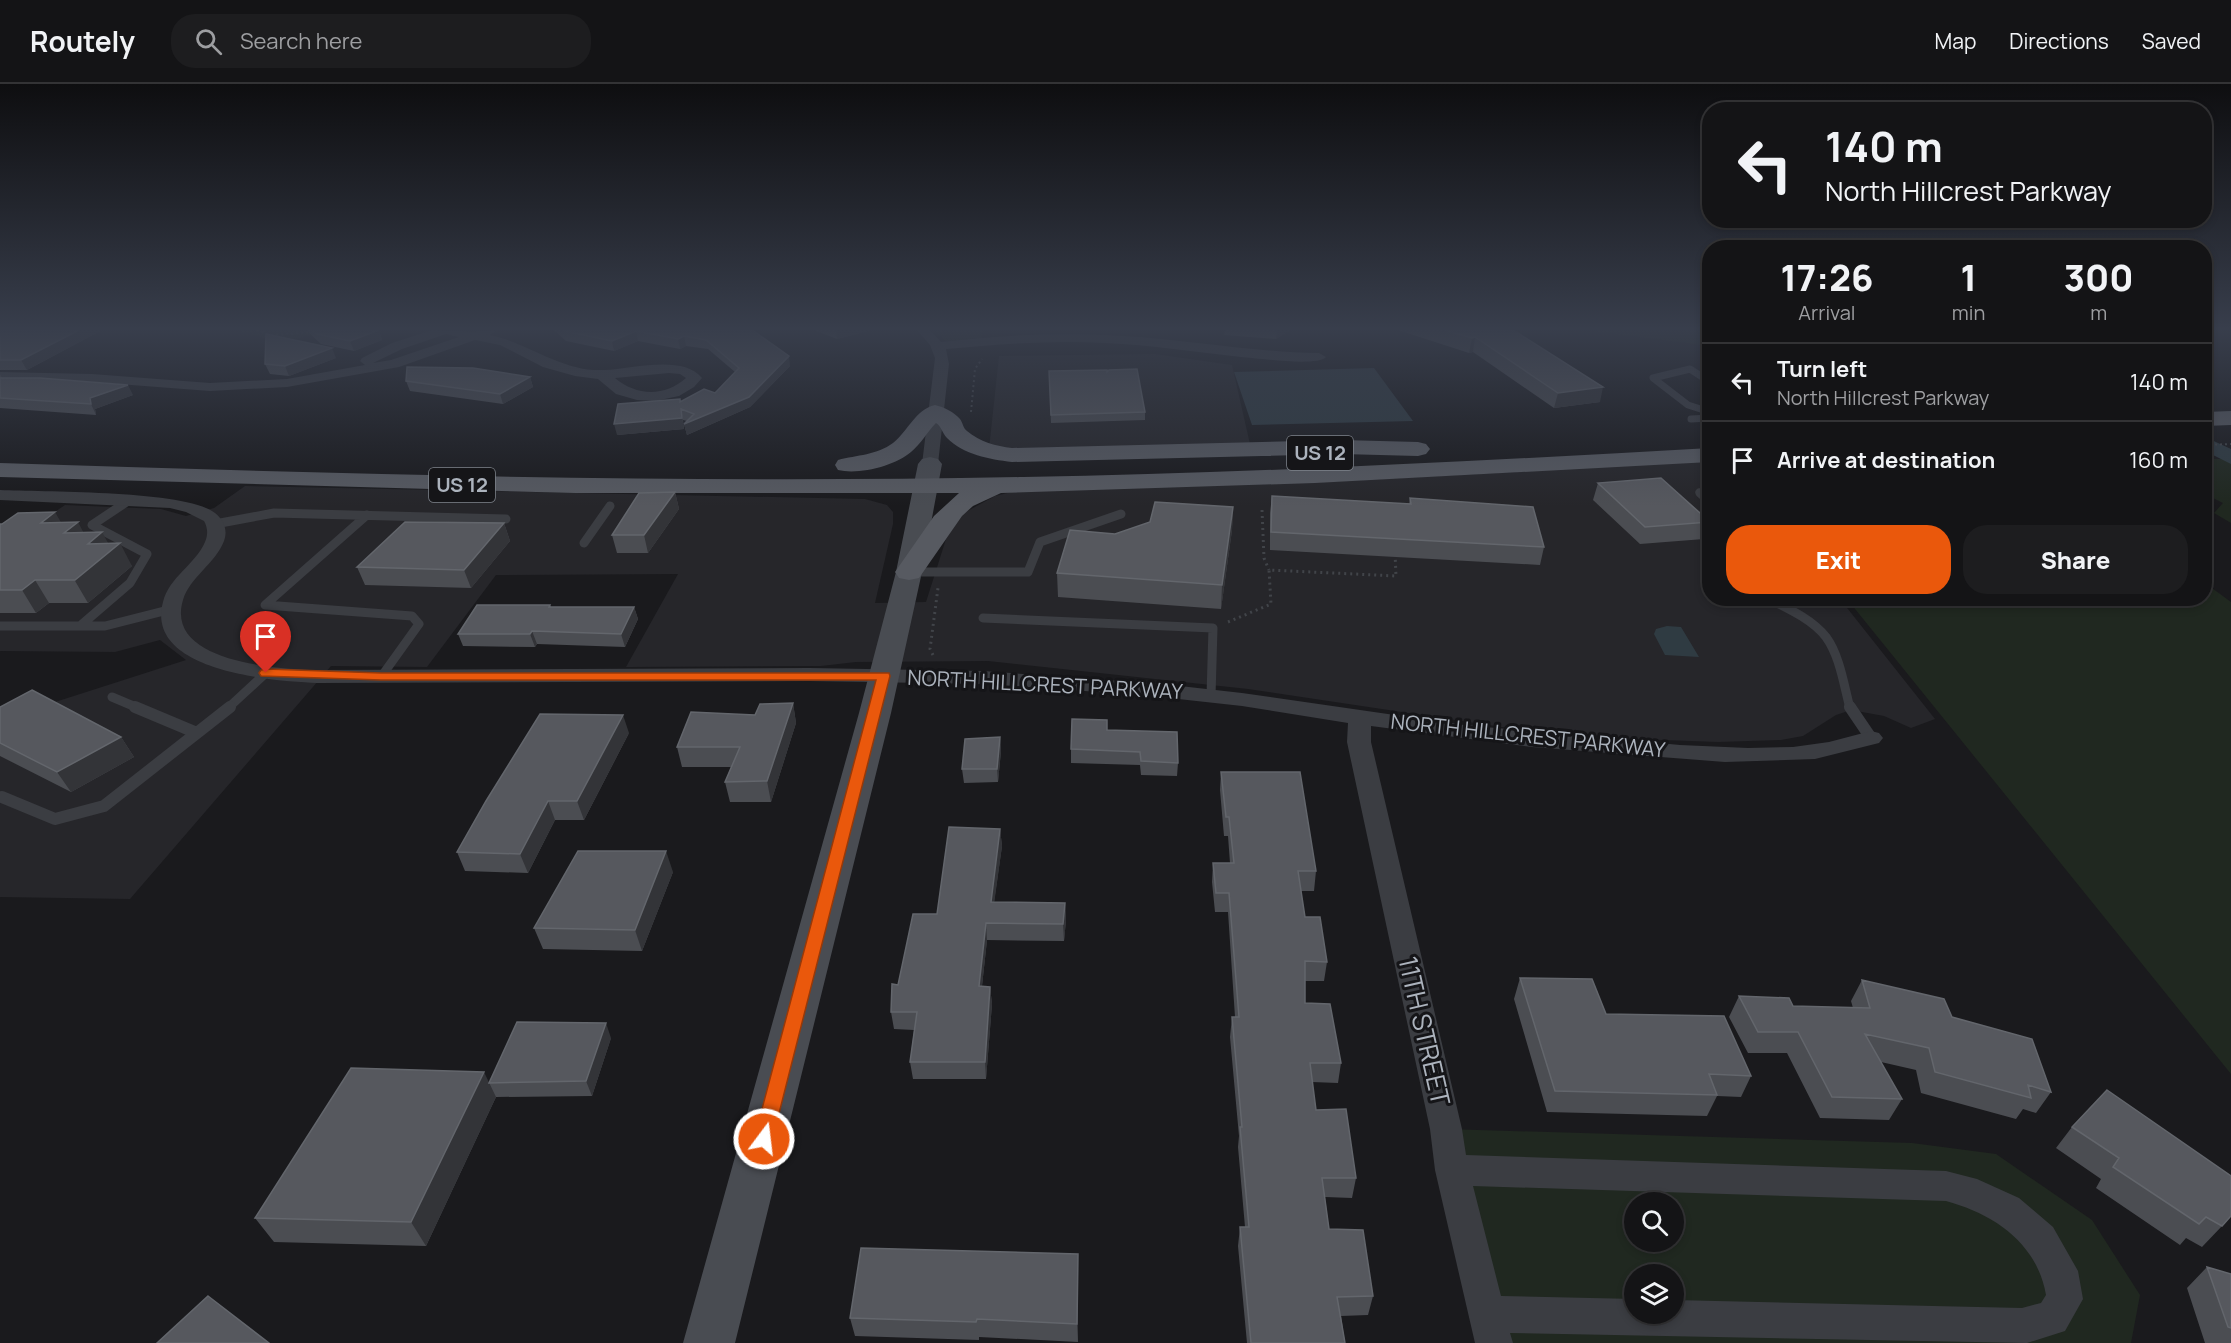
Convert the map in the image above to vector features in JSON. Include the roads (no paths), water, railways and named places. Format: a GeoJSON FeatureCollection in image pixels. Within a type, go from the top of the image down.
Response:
{"type":"FeatureCollection","features":[{"type":"Feature","properties":{"kind":"main road"},"geometry":{"type":"LineString","coordinates":[[847,465],[877,459],[898,451],[935,412],[951,423],[954,432],[969,444],[995,453],[1012,455],[1342,447],[1418,449]]}},
{"type":"Feature","properties":{"kind":"main road","name":"US 12"},"geometry":{"type":"LineString","coordinates":[[0,470],[320,482],[542,486],[927,475],[1156,460],[1702,435]]}},
{"type":"Feature","properties":{"kind":"main road"},"geometry":{"type":"LineString","coordinates":[[927,475],[934,480],[972,475],[1121,472],[1392,457],[1474,447]]}},
{"type":"Feature","properties":{"kind":"main road","name":"US 12"},"geometry":{"type":"LineString","coordinates":[[0,449],[537,464],[847,465],[1019,484],[1300,476],[1702,454]]}},
{"type":"Feature","properties":{"kind":"main road"},"geometry":{"type":"LineString","coordinates":[[926,572],[948,516],[963,499],[981,491],[1019,484]]}},
{"type":"Feature","properties":{"kind":"street"},"geometry":{"type":"LineString","coordinates":[[621,389],[628,394],[638,396],[664,394],[683,389]]}},
{"type":"Feature","properties":{"kind":"street"},"geometry":{"type":"LineString","coordinates":[[709,1343],[884,676],[926,572],[927,475],[938,389]]}},
{"type":"Feature","properties":{"kind":"street"},"geometry":{"type":"LineString","coordinates":[[0,495],[170,503],[190,507],[204,513],[218,528],[213,544],[182,583],[173,599],[172,609]]}},
{"type":"Feature","properties":{"kind":"street","name":"NORTH HILLCREST PARKWAY"},"geometry":{"type":"LineString","coordinates":[[172,609],[171,620],[177,636],[192,648],[208,658],[266,673],[381,676],[884,676],[1037,680],[1211,696],[1549,742],[1683,752],[1777,754],[1818,752],[1870,738]]}},
{"type":"Feature","properties":{"kind":"street","name":"11TH STREET"},"geometry":{"type":"LineString","coordinates":[[1360,718],[1359,742],[1446,1129],[1452,1170],[1491,1329]]}},
{"type":"Feature","properties":{"kind":"street"},"geometry":{"type":"LineString","coordinates":[[1452,1170],[1946,1186],[1977,1194],[2007,1209],[2041,1239],[2060,1271],[2065,1299],[2052,1318],[2022,1326],[1491,1329]]}},
{"type":"Feature","properties":{"kind":"lane"},"geometry":{"type":"LineString","coordinates":[[1667,389],[1688,405],[1702,409]]}},
{"type":"Feature","properties":{"kind":"lane"},"geometry":{"type":"LineString","coordinates":[[1691,418],[1702,418]]}},
{"type":"Feature","properties":{"kind":"lane"},"geometry":{"type":"LineString","coordinates":[[80,626],[130,583],[147,554],[92,525],[128,501]]}},
{"type":"Feature","properties":{"kind":"lane"},"geometry":{"type":"LineString","coordinates":[[584,543],[610,506]]}},
{"type":"Feature","properties":{"kind":"lane"},"geometry":{"type":"LineString","coordinates":[[215,524],[274,513],[506,519]]}},
{"type":"Feature","properties":{"kind":"lane"},"geometry":{"type":"LineString","coordinates":[[926,572],[1028,572],[1040,542],[1121,514]]}},
{"type":"Feature","properties":{"kind":"lane"},"geometry":{"type":"LineString","coordinates":[[367,515],[265,605],[412,616],[419,624],[381,676]]}},
{"type":"Feature","properties":{"kind":"lane"},"geometry":{"type":"LineString","coordinates":[[1783,606],[1802,616],[1825,636],[1833,650],[1851,710],[1870,738]]}},
{"type":"Feature","properties":{"kind":"lane"},"geometry":{"type":"LineString","coordinates":[[0,626],[105,626],[172,609]]}},
{"type":"Feature","properties":{"kind":"lane"},"geometry":{"type":"LineString","coordinates":[[983,618],[1213,628],[1211,696]]}},
{"type":"Feature","properties":{"kind":"lane"},"geometry":{"type":"LineString","coordinates":[[2,797],[55,819],[105,806],[197,733],[266,673]]}},
{"type":"Feature","properties":{"kind":"lane"},"geometry":{"type":"LineString","coordinates":[[112,697],[197,733]]}}]}
